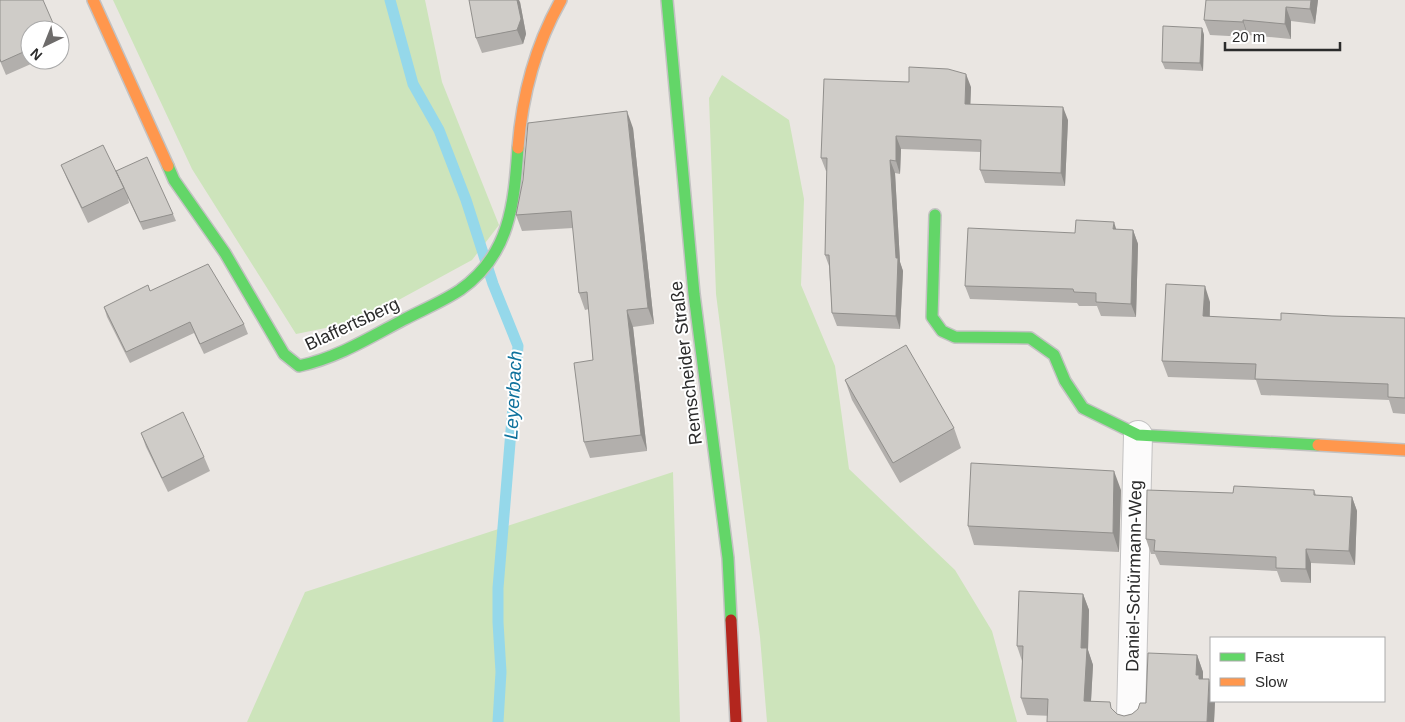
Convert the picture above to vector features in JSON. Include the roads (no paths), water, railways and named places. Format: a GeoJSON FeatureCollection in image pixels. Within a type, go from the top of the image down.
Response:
{"type":"FeatureCollection","features":[{"type":"Feature","properties":{"kind":"street","name":"Blaffertsberg"},"geometry":{"type":"LineString","coordinates":[[93,0],[174,180],[225,253],[284,354],[299,366],[313,364],[364,341],[456,292],[476,278],[502,243],[510,221],[524,101],[542,38],[560,0]]}},
{"type":"Feature","properties":{"kind":"street","name":"Remscheider Straße"},"geometry":{"type":"LineString","coordinates":[[668,0],[694,294],[728,558],[736,722]]}},
{"type":"Feature","properties":{"kind":"street"},"geometry":{"type":"LineString","coordinates":[[935,215],[932,316],[942,331],[955,337],[1030,338],[1054,355],[1065,381],[1083,408],[1138,434],[1405,450]]}},
{"type":"Feature","properties":{"kind":"street","name":"Daniel-Schürmann-Weg"},"geometry":{"type":"LineString","coordinates":[[1131,717],[1138,434]]}},
{"type":"Feature","properties":{"kind":"waterway","name":"Leyerbach"},"geometry":{"type":"LineString","coordinates":[[390,0],[413,84],[439,130],[466,200],[493,284],[518,346],[498,588],[501,672],[498,722]]}}]}
